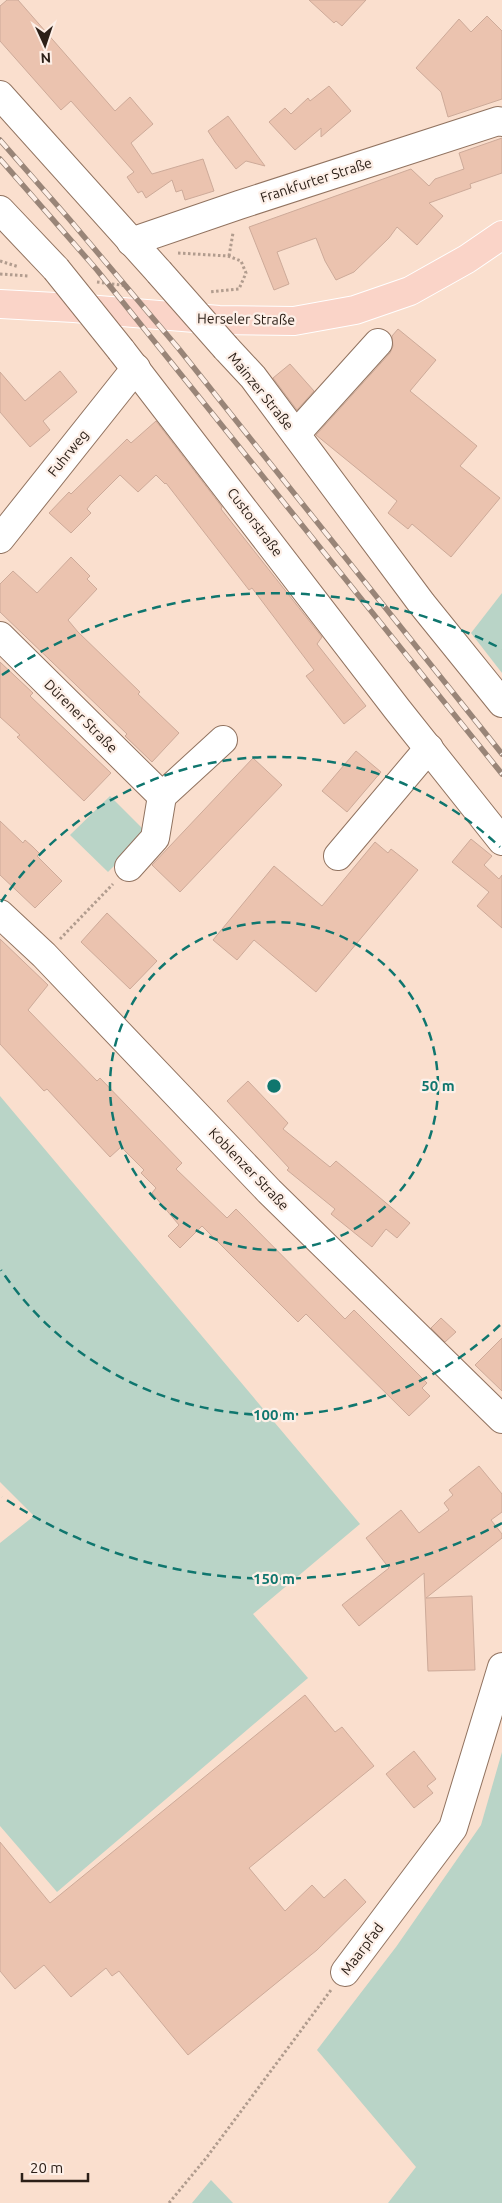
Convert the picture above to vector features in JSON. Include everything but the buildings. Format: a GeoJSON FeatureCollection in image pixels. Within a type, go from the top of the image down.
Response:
{"type":"FeatureCollection","features":[{"type":"Feature","properties":{"kind":"main road","name":"Herseler Straße"},"geometry":{"type":"LineString","coordinates":[[0,304],[219,320],[294,321],[355,310],[410,291],[467,259],[502,235]]}},
{"type":"Feature","properties":{"kind":"street","name":"Mainzer Straße"},"geometry":{"type":"LineString","coordinates":[[0,95],[131,242],[148,279],[226,348],[253,376],[422,604],[502,703]]}},
{"type":"Feature","properties":{"kind":"street","name":"Frankfurter Straße"},"geometry":{"type":"LineString","coordinates":[[131,242],[498,121],[502,122]]}},
{"type":"Feature","properties":{"kind":"street","name":"Custorstraße"},"geometry":{"type":"LineString","coordinates":[[0,210],[47,272],[129,359],[502,841]]}},
{"type":"Feature","properties":{"kind":"street"},"geometry":{"type":"LineString","coordinates":[[296,434],[378,343]]}},
{"type":"Feature","properties":{"kind":"street","name":"Fuhrweg"},"geometry":{"type":"LineString","coordinates":[[0,539],[129,359]]}},
{"type":"Feature","properties":{"kind":"street","name":"Dürener Straße"},"geometry":{"type":"LineString","coordinates":[[0,636],[162,796]]}},
{"type":"Feature","properties":{"kind":"street"},"geometry":{"type":"LineString","coordinates":[[129,867],[155,838],[162,796],[222,740]]}},
{"type":"Feature","properties":{"kind":"street"},"geometry":{"type":"LineString","coordinates":[[338,856],[429,748]]}},
{"type":"Feature","properties":{"kind":"street","name":"Koblenzer Straße"},"geometry":{"type":"LineString","coordinates":[[0,914],[44,955],[269,1191],[502,1419]]}},
{"type":"Feature","properties":{"kind":"street","name":"Maarpfad"},"geometry":{"type":"LineString","coordinates":[[345,1972],[453,1828],[502,1670]]}},
{"type":"Feature","properties":{"kind":"path"},"geometry":{"type":"LineString","coordinates":[[182,254],[228,256],[241,261],[246,273],[239,289],[204,292]]}},
{"type":"Feature","properties":{"kind":"path"},"geometry":{"type":"LineString","coordinates":[[0,274],[47,272]]}},
{"type":"Feature","properties":{"kind":"path"},"geometry":{"type":"LineString","coordinates":[[88,281],[148,279]]}},
{"type":"Feature","properties":{"kind":"path"},"geometry":{"type":"LineString","coordinates":[[44,955],[129,867]]}},
{"type":"Feature","properties":{"kind":"path","name":"Maarpfad"},"geometry":{"type":"LineString","coordinates":[[169,2203],[207,2157],[345,1972]]}},
{"type":"Feature","properties":{"kind":"green space"},"geometry":{"type":"Polygon","coordinates":[[[502,593],[502,673],[471,633],[502,593]]]}},
{"type":"Feature","properties":{"kind":"green space"},"geometry":{"type":"Polygon","coordinates":[[[110,796],[147,833],[108,872],[70,835],[110,796]]]}},
{"type":"Feature","properties":{"kind":"green space"},"geometry":{"type":"Polygon","coordinates":[[[0,1096],[360,1524],[253,1614],[308,1678],[57,1892],[0,1826],[0,1543],[34,1516],[0,1482],[0,1096]]]}},
{"type":"Feature","properties":{"kind":"green space"},"geometry":{"type":"Polygon","coordinates":[[[502,1752],[502,2203],[388,2203],[416,2167],[317,2050],[396,1947],[481,1825],[502,1752]]]}},
{"type":"Feature","properties":{"kind":"green space"},"geometry":{"type":"Polygon","coordinates":[[[211,2180],[233,2203],[192,2203],[211,2180]]]}},
{"type":"Feature","properties":{"kind":"railway"},"geometry":{"type":"LineString","coordinates":[[0,140],[179,349],[502,754]]}},
{"type":"Feature","properties":{"kind":"railway"},"geometry":{"type":"LineString","coordinates":[[0,159],[97,270],[502,774]]}}]}
